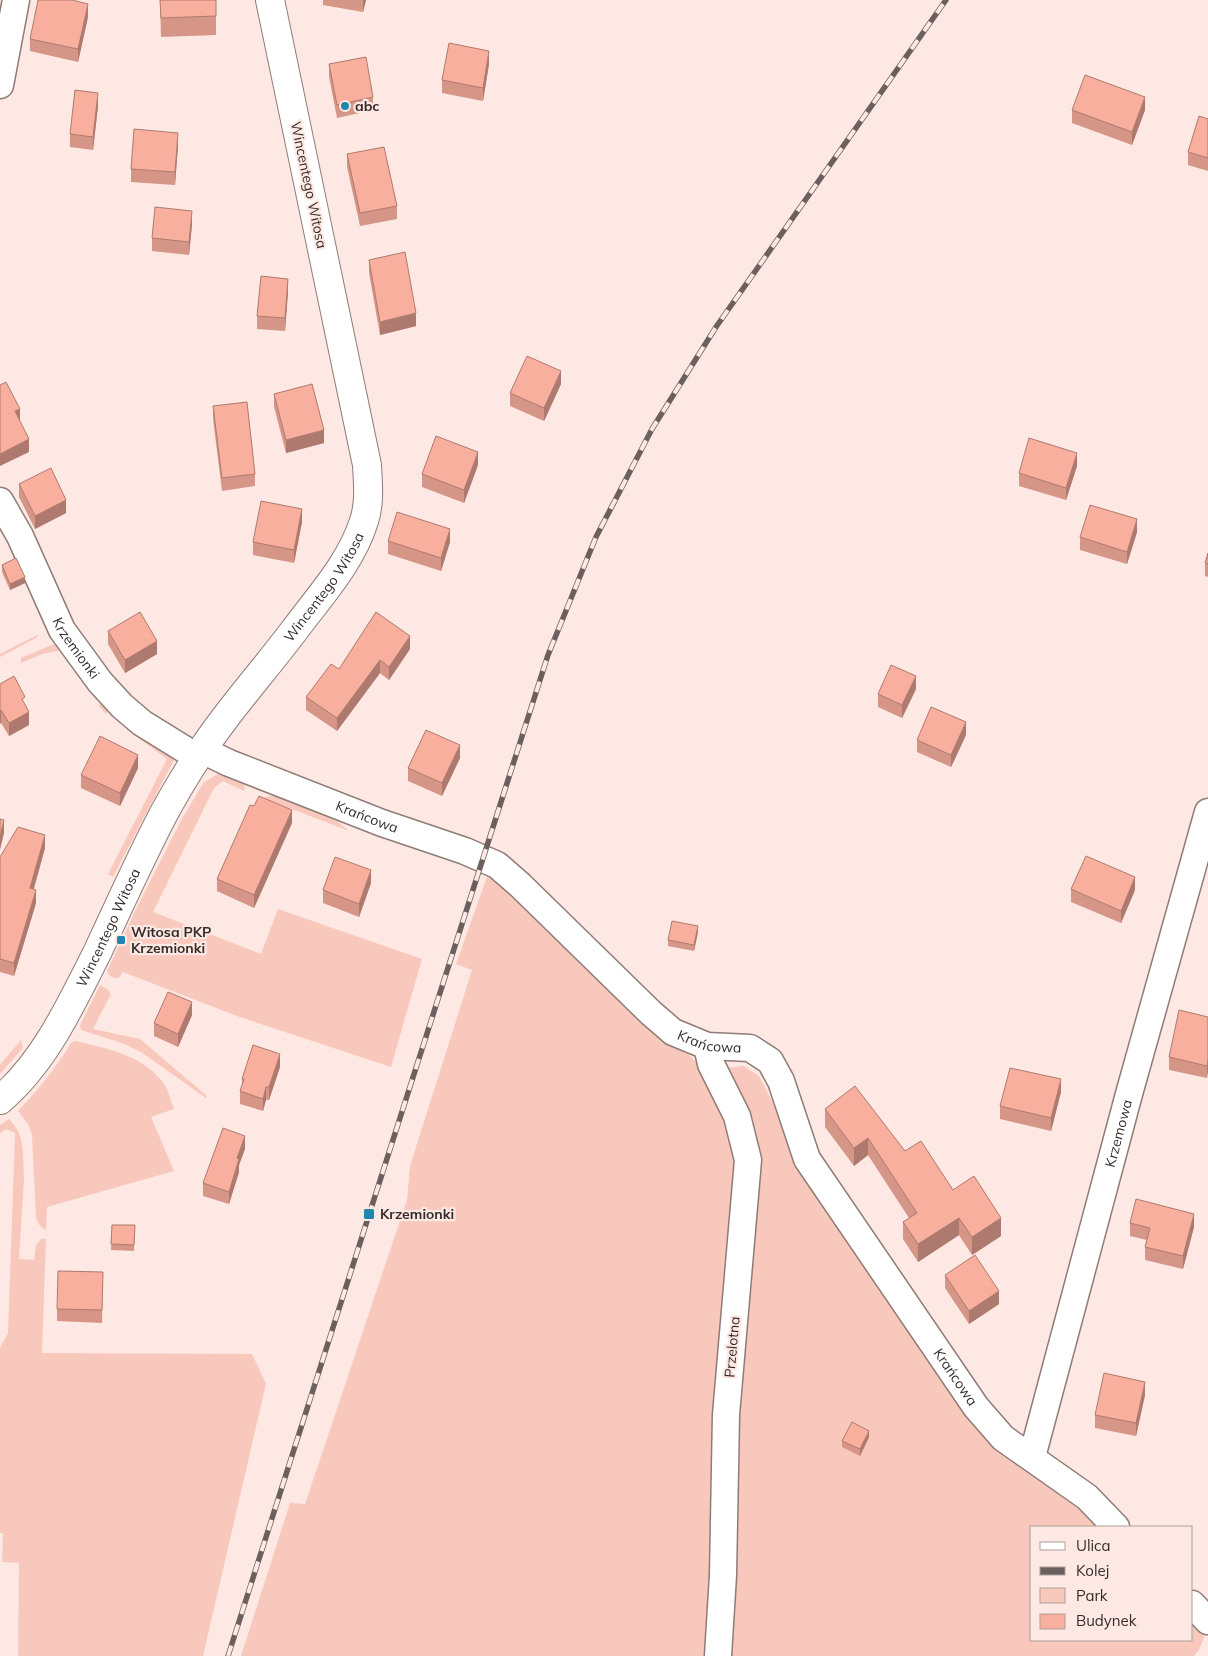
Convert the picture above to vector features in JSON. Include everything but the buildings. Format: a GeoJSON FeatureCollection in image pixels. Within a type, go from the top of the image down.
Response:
{"type":"FeatureCollection","features":[{"type":"Feature","properties":{"kind":"street"},"geometry":{"type":"LineString","coordinates":[[0,85],[16,0]]}},
{"type":"Feature","properties":{"kind":"street","name":"Wincentego Witosa"},"geometry":{"type":"LineString","coordinates":[[0,1100],[29,1069],[58,1028],[87,975],[164,814],[200,754],[224,719],[284,644],[338,571],[354,546],[364,520],[369,494],[367,465],[270,0]]}},
{"type":"Feature","properties":{"kind":"street","name":"Krzemionki"},"geometry":{"type":"LineString","coordinates":[[0,501],[20,536],[62,630],[100,682],[122,706],[142,723],[200,754]]}},
{"type":"Feature","properties":{"kind":"street","name":"Krańcowa"},"geometry":{"type":"LineString","coordinates":[[200,754],[228,763],[382,823],[465,851],[497,865],[673,1032],[707,1046],[750,1048],[770,1061],[781,1081],[808,1159],[976,1407],[1003,1438],[1087,1497],[1115,1526]]}},
{"type":"Feature","properties":{"kind":"street","name":"Krzemowa"},"geometry":{"type":"LineString","coordinates":[[1032,1457],[1129,1094],[1208,812]]}},
{"type":"Feature","properties":{"kind":"street","name":"Przelotna"},"geometry":{"type":"LineString","coordinates":[[707,1046],[711,1064],[737,1116],[748,1160],[726,1415],[724,1575],[718,1656]]}},
{"type":"Feature","properties":{"kind":"street"},"geometry":{"type":"LineString","coordinates":[[1193,1605],[1208,1621]]}},
{"type":"Feature","properties":{"kind":"green space"},"geometry":{"type":"Polygon","coordinates":[[[39,634],[36,638],[0,657],[0,654],[39,634]]]}},
{"type":"Feature","properties":{"kind":"green space"},"geometry":{"type":"Polygon","coordinates":[[[56,643],[64,646],[112,706],[106,714],[99,706],[103,700],[65,649],[42,654],[21,663],[21,658],[56,643]]]}},
{"type":"Feature","properties":{"kind":"green space"},"geometry":{"type":"Polygon","coordinates":[[[131,724],[175,758],[113,877],[108,874],[167,759],[126,729],[131,724]]]}},
{"type":"Feature","properties":{"kind":"green space"},"geometry":{"type":"Polygon","coordinates":[[[220,773],[245,780],[244,791],[223,781],[214,788],[153,912],[261,954],[278,909],[422,959],[391,1067],[237,1016],[123,972],[119,978],[109,975],[107,971],[183,817],[204,782],[220,773]]]}},
{"type":"Feature","properties":{"kind":"green space"},"geometry":{"type":"Polygon","coordinates":[[[280,793],[322,809],[349,831],[263,798],[280,793]]]}},
{"type":"Feature","properties":{"kind":"green space"},"geometry":{"type":"Polygon","coordinates":[[[487,877],[499,882],[658,1032],[687,1053],[700,1066],[743,1162],[711,1656],[241,1656],[290,1503],[305,1504],[407,1200],[410,1166],[472,970],[456,964],[487,877]]]}},
{"type":"Feature","properties":{"kind":"green space"},"geometry":{"type":"Polygon","coordinates":[[[100,985],[111,994],[93,1029],[140,1039],[207,1096],[206,1098],[141,1052],[122,1043],[81,1030],[80,1025],[100,985]]]}},
{"type":"Feature","properties":{"kind":"green space"},"geometry":{"type":"Polygon","coordinates":[[[21,1040],[23,1048],[0,1074],[0,1065],[21,1040]]]}},
{"type":"Feature","properties":{"kind":"green space"},"geometry":{"type":"Polygon","coordinates":[[[76,1041],[113,1050],[136,1060],[156,1074],[164,1084],[174,1109],[151,1117],[174,1171],[47,1207],[46,1230],[40,1226],[36,1218],[32,1135],[28,1124],[18,1111],[33,1095],[71,1043],[76,1041]]]}},
{"type":"Feature","properties":{"kind":"green space"},"geometry":{"type":"Polygon","coordinates":[[[744,1066],[759,1076],[774,1105],[799,1165],[907,1323],[1101,1526],[1030,1526],[1030,1641],[1193,1641],[1193,1616],[1201,1624],[1205,1635],[1199,1650],[1194,1656],[728,1656],[734,1416],[755,1170],[724,1068],[744,1066]]]}},
{"type":"Feature","properties":{"kind":"green space"},"geometry":{"type":"Polygon","coordinates":[[[9,1119],[17,1129],[23,1152],[24,1179],[19,1259],[34,1260],[36,1245],[41,1239],[46,1239],[42,1353],[252,1354],[266,1384],[203,1656],[18,1656],[19,1563],[2,1562],[3,1533],[0,1533],[0,1348],[8,1333],[15,1133],[6,1129],[0,1133],[0,1125],[9,1119]]]}},
{"type":"Feature","properties":{"kind":"railway"},"geometry":{"type":"LineString","coordinates":[[228,1656],[548,655],[596,537],[652,429],[716,327],[946,0]]}},
{"type":"Feature","properties":{"kind":"place","name":"abc"},"geometry":{"type":"Point","coordinates":[345,106]}},
{"type":"Feature","properties":{"kind":"place","name":"Witosa PKP Krzemionki"},"geometry":{"type":"Point","coordinates":[121,940]}},
{"type":"Feature","properties":{"kind":"place","name":"Krzemionki"},"geometry":{"type":"Point","coordinates":[369,1214]}}]}
